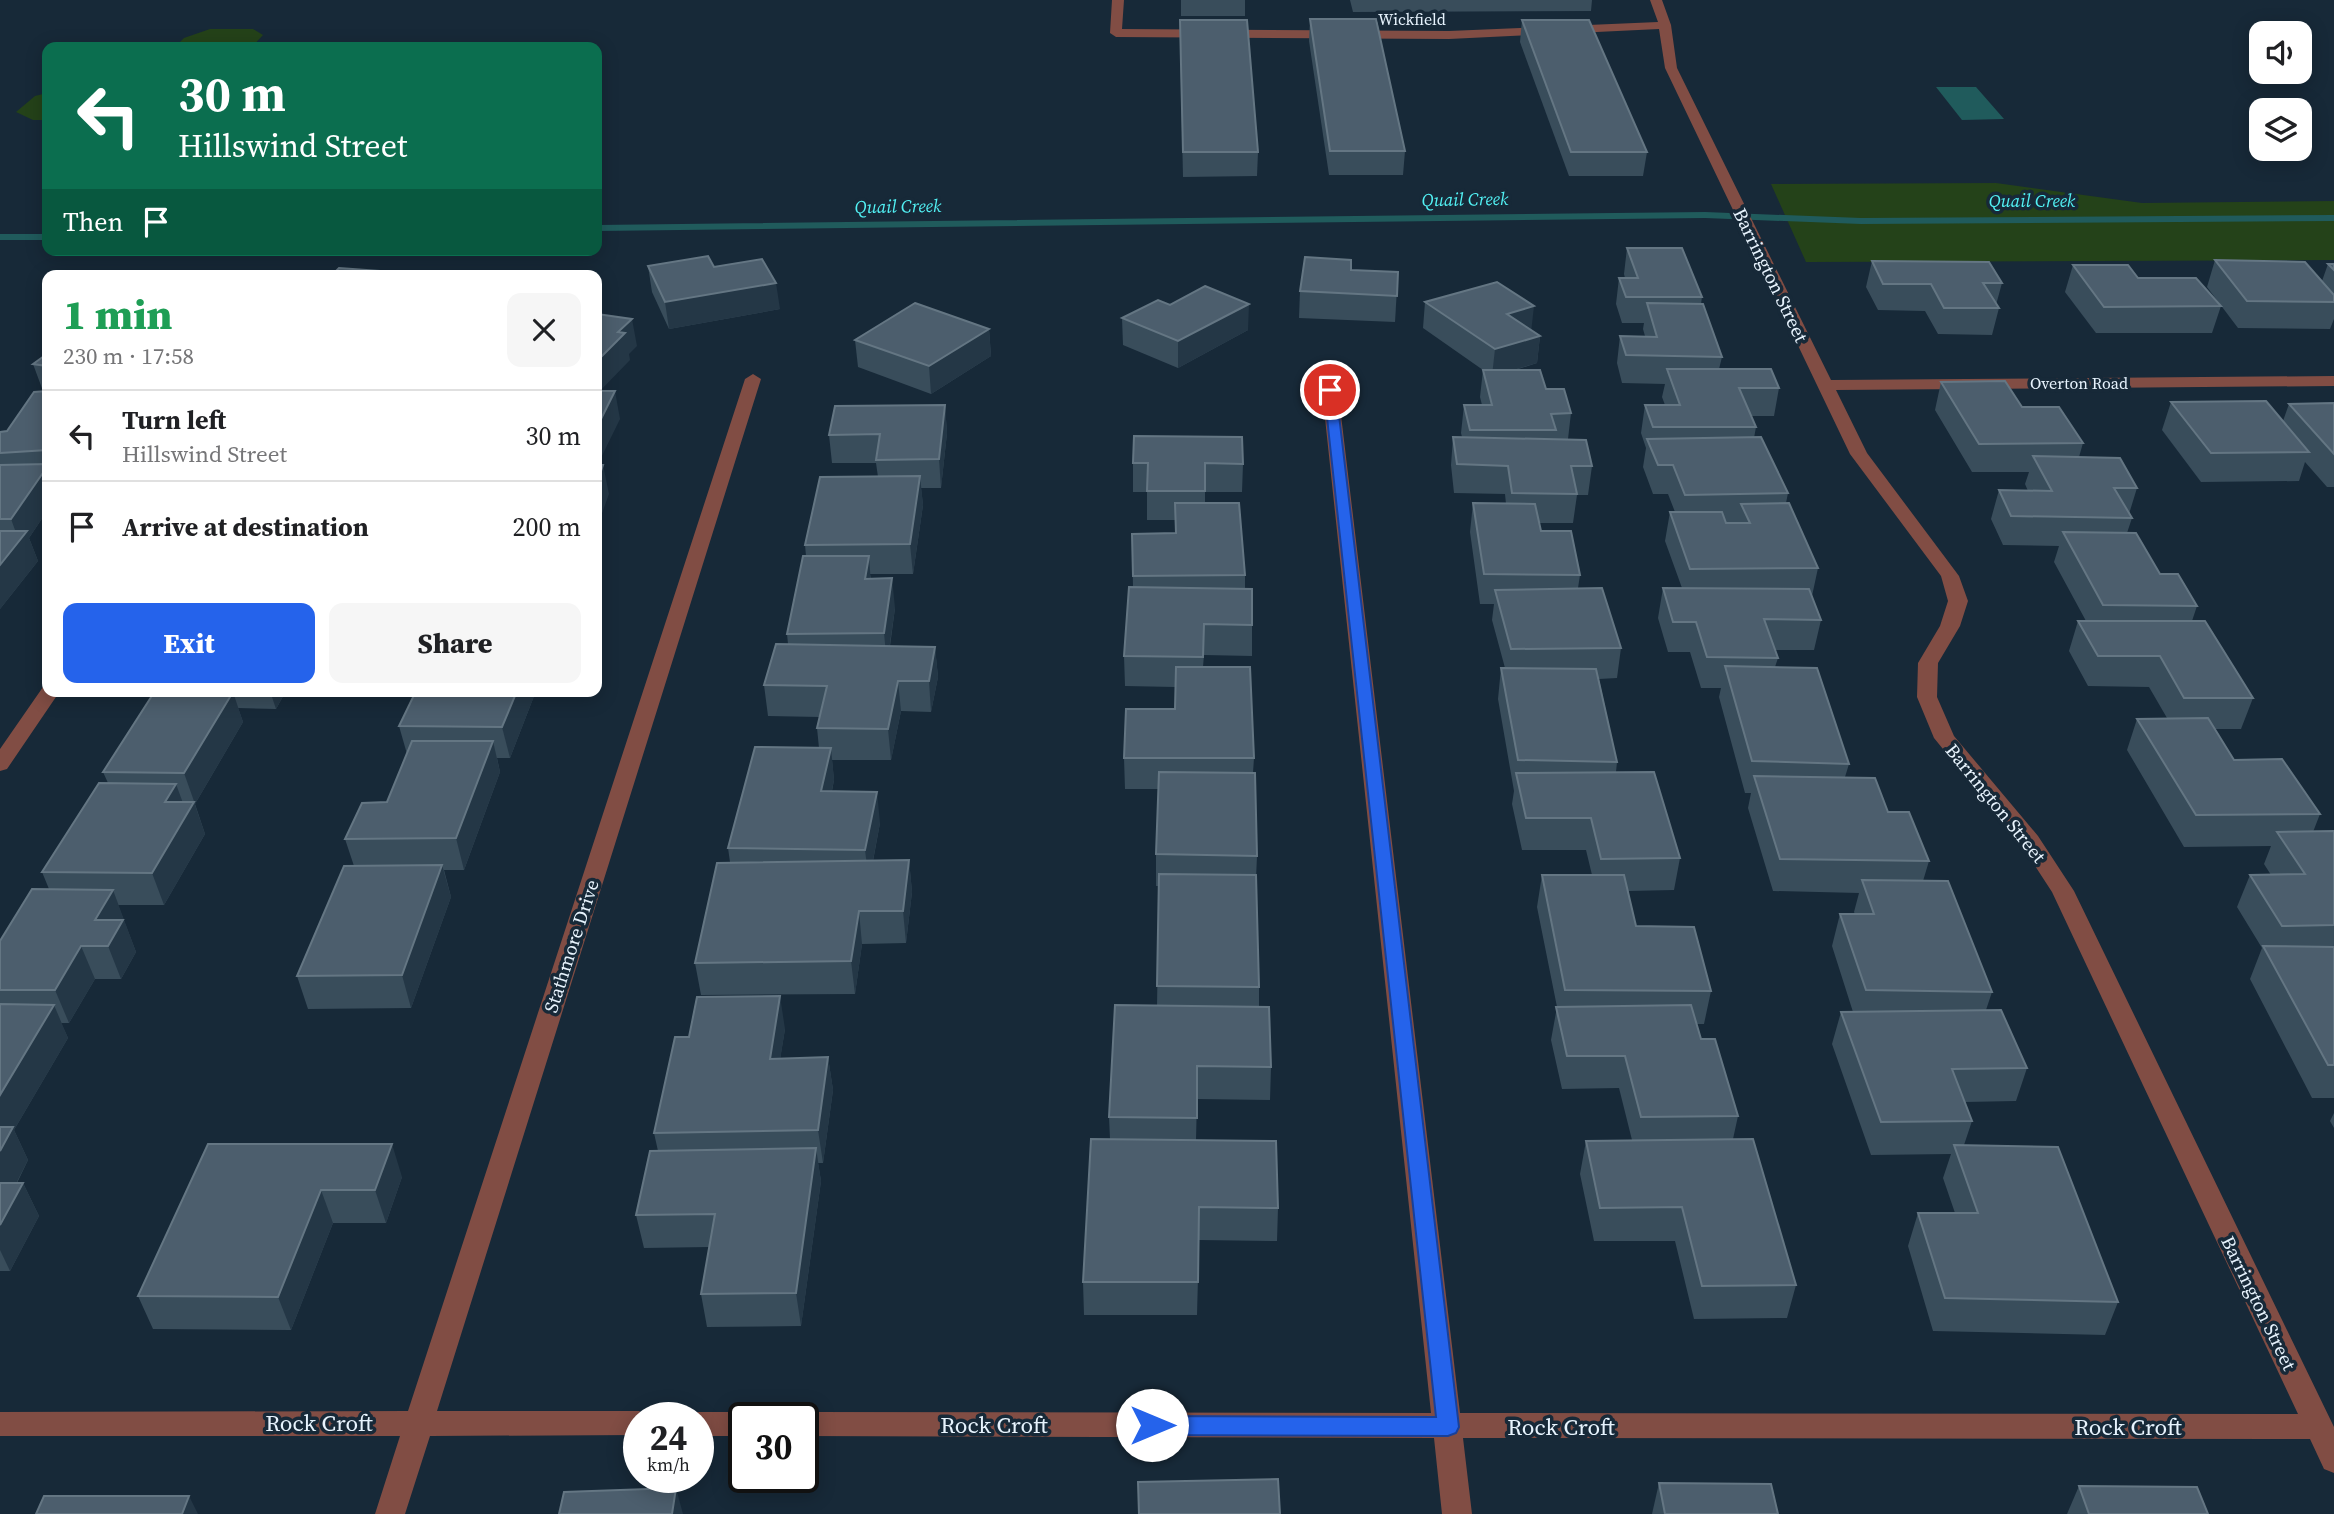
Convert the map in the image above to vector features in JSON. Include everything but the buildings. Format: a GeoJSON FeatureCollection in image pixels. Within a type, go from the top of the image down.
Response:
{"type":"FeatureCollection","features":[{"type":"Feature","properties":{"kind":"street","name":"Wickfield"},"geometry":{"type":"LineString","coordinates":[[1118,0],[1116,33],[1449,35],[1665,24]]}},
{"type":"Feature","properties":{"kind":"street","name":"Barrington Street"},"geometry":{"type":"LineString","coordinates":[[1656,0],[1665,24],[1671,68],[1859,454],[1950,576],[1958,601],[1950,626],[1928,663],[1927,697],[1944,738],[2030,841],[2063,891],[2334,1460]]}},
{"type":"Feature","properties":{"kind":"street","name":"Stathmore Drive"},"geometry":{"type":"LineString","coordinates":[[390,1514],[753,379]]}},
{"type":"Feature","properties":{"kind":"street","name":"Overton Road"},"geometry":{"type":"LineString","coordinates":[[1825,385],[2334,381]]}},
{"type":"Feature","properties":{"kind":"street"},"geometry":{"type":"LineString","coordinates":[[1330,390],[1457,1514]]}},
{"type":"Feature","properties":{"kind":"street"},"geometry":{"type":"LineString","coordinates":[[0,764],[46,697]]}},
{"type":"Feature","properties":{"kind":"street","name":"Rock Croft"},"geometry":{"type":"LineString","coordinates":[[0,1424],[623,1423]]}},
{"type":"Feature","properties":{"kind":"street","name":"Rock Croft"},"geometry":{"type":"LineString","coordinates":[[819,1424],[2319,1427]]}},
{"type":"Feature","properties":{"kind":"shaded area"},"geometry":{"type":"Polygon","coordinates":[[[210,29],[253,29],[263,35],[257,42],[180,42],[210,29]]]}},
{"type":"Feature","properties":{"kind":"shaded area"},"geometry":{"type":"Polygon","coordinates":[[[1936,87],[1976,87],[2004,119],[1962,120],[1936,87]]]}},
{"type":"Feature","properties":{"kind":"shaded area"},"geometry":{"type":"Polygon","coordinates":[[[42,94],[42,120],[33,120],[16,112],[35,96],[42,94]]]}},
{"type":"Feature","properties":{"kind":"shaded area"},"geometry":{"type":"Polygon","coordinates":[[[1996,183],[2142,203],[2334,201],[2334,260],[1806,262],[1771,184],[1996,183]]]}},
{"type":"Feature","properties":{"kind":"waterway","name":"Quail Creek"},"geometry":{"type":"LineString","coordinates":[[602,228],[1705,215],[1861,221],[2334,218]]}},
{"type":"Feature","properties":{"kind":"waterway","name":"Quail Creek"},"geometry":{"type":"LineString","coordinates":[[0,237],[42,237]]}},
{"type":"Feature","properties":{"kind":"route"},"geometry":{"type":"LineString","coordinates":[[1152,1425],[1448,1427],[1330,390]]}}]}
